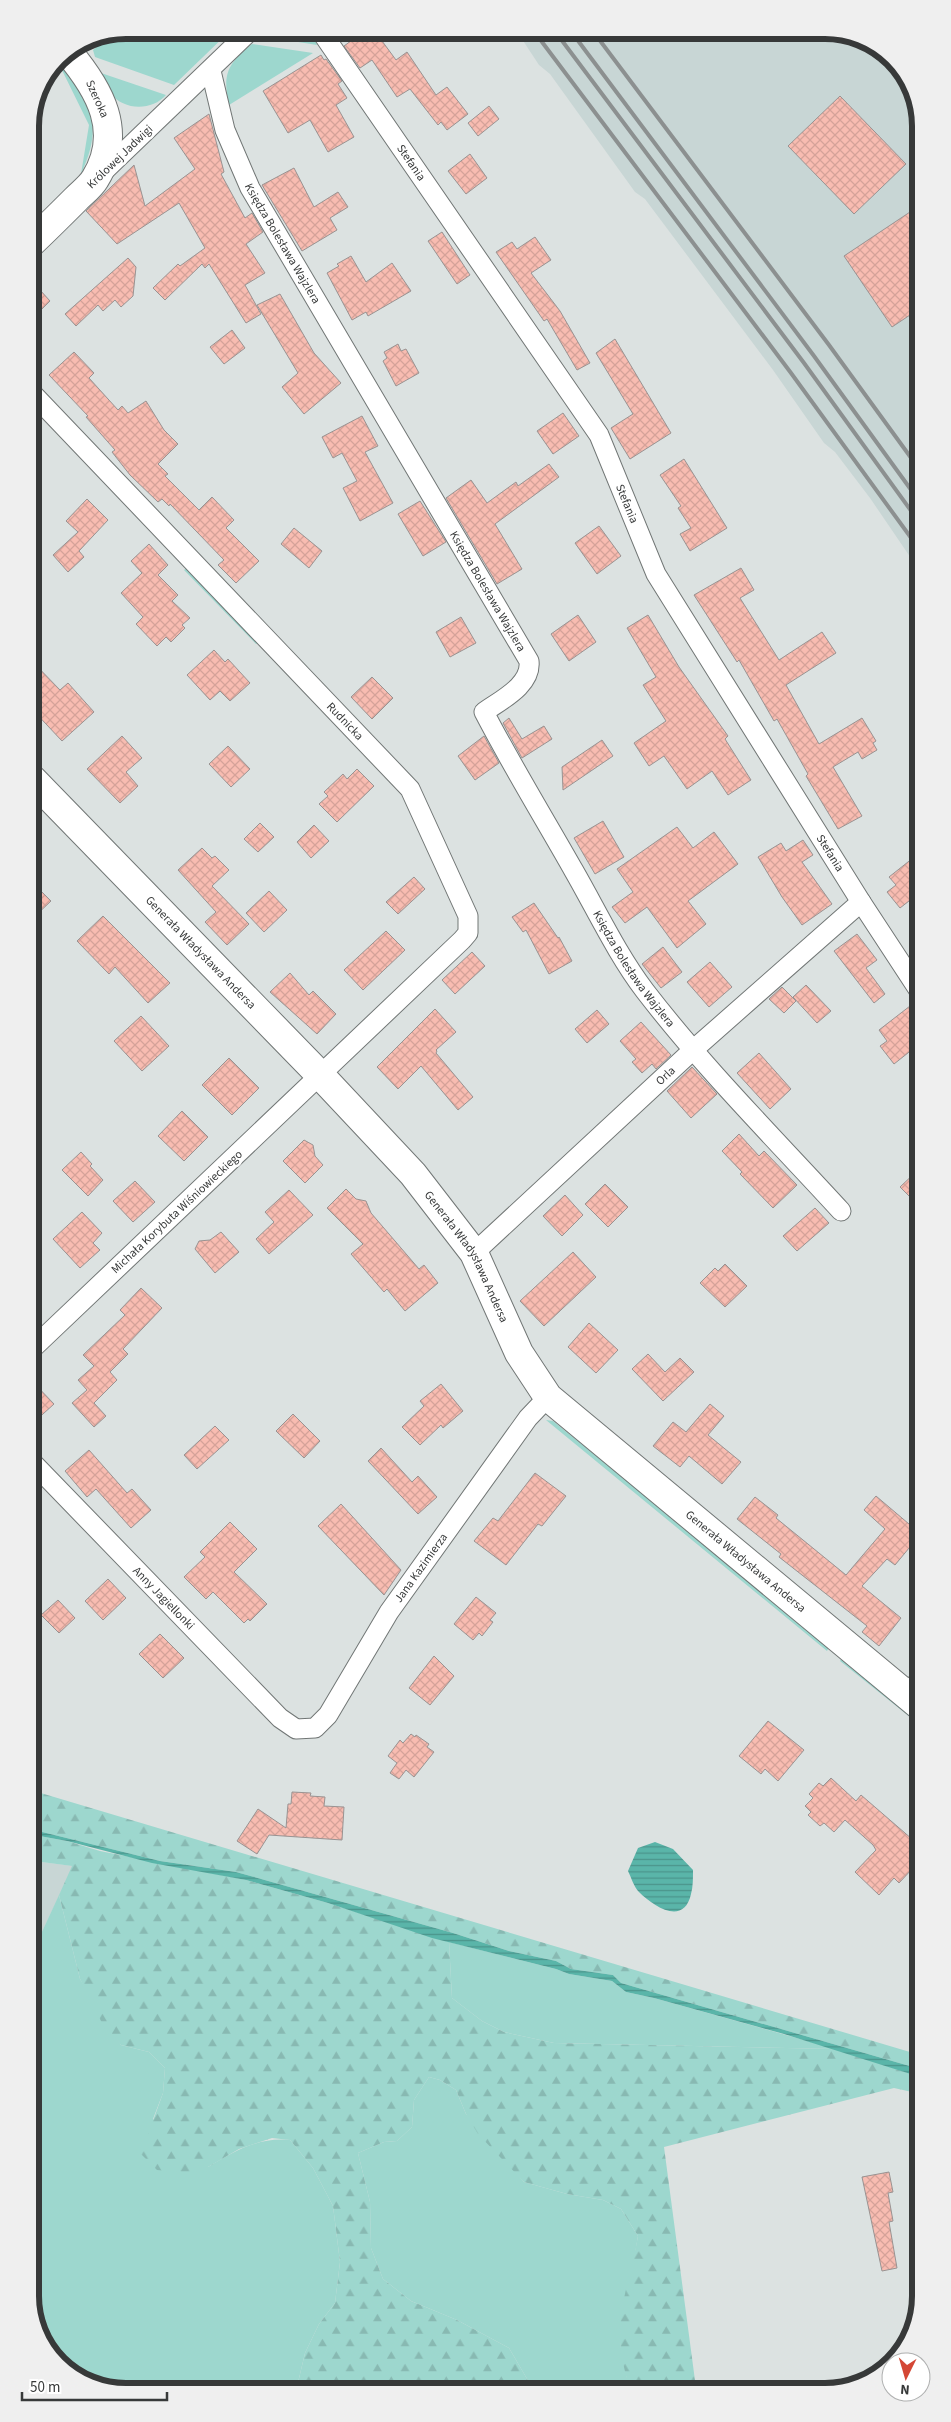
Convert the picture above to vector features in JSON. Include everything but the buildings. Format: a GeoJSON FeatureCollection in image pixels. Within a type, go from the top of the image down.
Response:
{"type":"FeatureCollection","features":[{"type":"Feature","properties":{"kind":"street"},"geometry":{"type":"LineString","coordinates":[[211,71],[242,39]]}},
{"type":"Feature","properties":{"kind":"street","name":"Stefania"},"geometry":{"type":"LineString","coordinates":[[326,39],[599,435],[656,574],[861,902],[912,980]]}},
{"type":"Feature","properties":{"kind":"street","name":"Szeroka"},"geometry":{"type":"LineString","coordinates":[[72,57],[94,89],[104,109],[108,125],[108,146],[95,180]]}},
{"type":"Feature","properties":{"kind":"street","name":"Królowej Jadwigi"},"geometry":{"type":"LineString","coordinates":[[39,235],[211,71]]}},
{"type":"Feature","properties":{"kind":"street","name":"Księdza Bolesława Wajzlera"},"geometry":{"type":"LineString","coordinates":[[211,71],[225,130],[250,188],[529,661],[527,677],[522,684],[484,712],[512,766],[622,957],[644,990],[693,1050],[841,1211]]}},
{"type":"Feature","properties":{"kind":"street","name":"Rudnicka"},"geometry":{"type":"LineString","coordinates":[[39,400],[410,789],[468,916],[468,934],[321,1076]]}},
{"type":"Feature","properties":{"kind":"street","name":"Generała Władysława Andersa"},"geometry":{"type":"LineString","coordinates":[[39,792],[321,1076],[413,1174],[474,1253],[519,1353],[548,1397],[912,1691]]}},
{"type":"Feature","properties":{"kind":"street","name":"Orla"},"geometry":{"type":"LineString","coordinates":[[474,1253],[693,1050],[861,902]]}},
{"type":"Feature","properties":{"kind":"street","name":"Michała Korybuta Wiśniowieckiego"},"geometry":{"type":"LineString","coordinates":[[39,1342],[321,1076]]}},
{"type":"Feature","properties":{"kind":"street","name":"Jana Kazimierza"},"geometry":{"type":"LineString","coordinates":[[296,1729],[315,1728],[328,1715],[389,1612],[528,1418],[548,1397]]}},
{"type":"Feature","properties":{"kind":"street","name":"Anny Jagiellonki"},"geometry":{"type":"LineString","coordinates":[[39,1469],[280,1718],[296,1729]]}},
{"type":"Feature","properties":{"kind":"shaded area"},"geometry":{"type":"Polygon","coordinates":[[[522,39],[831,39],[853,43],[869,50],[887,64],[901,82],[908,98],[912,115],[912,560],[870,498],[835,452],[824,443],[773,370],[645,199],[635,192],[550,74],[539,65],[522,39]]]}},
{"type":"Feature","properties":{"kind":"shaded area"},"geometry":{"type":"Polygon","coordinates":[[[39,1831],[160,1861],[236,1872],[453,1933],[509,1951],[556,1961],[571,1969],[613,1975],[621,1983],[912,2067],[912,2074],[784,2034],[626,1992],[612,1981],[569,1974],[556,1969],[432,1938],[328,1903],[246,1880],[152,1863],[67,1841],[39,1836],[39,1831]]]}},
{"type":"Feature","properties":{"kind":"shaded area"},"geometry":{"type":"Polygon","coordinates":[[[655,1842],[673,1849],[693,1870],[691,1894],[687,1904],[682,1909],[668,1911],[652,1903],[637,1890],[628,1871],[638,1848],[655,1842]]]}},
{"type":"Feature","properties":{"kind":"shaded area"},"geometry":{"type":"Polygon","coordinates":[[[39,1862],[73,1866],[39,1938],[39,1862]]]}},
{"type":"Feature","properties":{"kind":"green space"},"geometry":{"type":"Polygon","coordinates":[[[115,39],[222,39],[174,85],[95,57],[93,50],[102,42],[115,39]]]}},
{"type":"Feature","properties":{"kind":"green space"},"geometry":{"type":"Polygon","coordinates":[[[280,39],[314,39],[317,45],[280,39]]]}},
{"type":"Feature","properties":{"kind":"green space"},"geometry":{"type":"Polygon","coordinates":[[[252,44],[313,53],[229,105],[226,85],[229,70],[237,57],[252,44]]]}},
{"type":"Feature","properties":{"kind":"green space"},"geometry":{"type":"Polygon","coordinates":[[[62,67],[85,100],[93,126],[88,156],[81,174],[89,125],[61,68],[62,67]]]}},
{"type":"Feature","properties":{"kind":"green space"},"geometry":{"type":"Polygon","coordinates":[[[98,72],[166,95],[153,104],[138,107],[130,106],[116,99],[110,93],[98,72]]]}},
{"type":"Feature","properties":{"kind":"green space"},"geometry":{"type":"Polygon","coordinates":[[[187,568],[259,642],[256,644],[184,570],[187,568]]]}},
{"type":"Feature","properties":{"kind":"green space"},"geometry":{"type":"Polygon","coordinates":[[[546,1420],[553,1421],[830,1645],[827,1651],[546,1420]]]}},
{"type":"Feature","properties":{"kind":"green space"},"geometry":{"type":"Polygon","coordinates":[[[842,1658],[912,1714],[912,1719],[840,1661],[842,1658]]]}},
{"type":"Feature","properties":{"kind":"green space"},"geometry":{"type":"Polygon","coordinates":[[[39,1792],[912,2053],[912,2067],[621,1983],[613,1975],[571,1969],[556,1961],[509,1951],[453,1933],[236,1872],[160,1861],[39,1831],[39,1792]]]}},
{"type":"Feature","properties":{"kind":"green space"},"geometry":{"type":"Polygon","coordinates":[[[39,1836],[67,1841],[100,1851],[246,1880],[328,1903],[449,1942],[452,1998],[482,2021],[504,2032],[554,2043],[836,2049],[912,2074],[912,2092],[894,2088],[664,2147],[695,2383],[628,2383],[621,2354],[620,2330],[623,2303],[638,2236],[621,2209],[603,2200],[567,2194],[524,2182],[478,2134],[466,2114],[456,2090],[440,2080],[429,2077],[414,2100],[412,2127],[397,2141],[384,2142],[358,2153],[370,2202],[371,2248],[383,2279],[411,2301],[457,2320],[509,2348],[529,2383],[298,2383],[305,2353],[319,2324],[335,2303],[340,2262],[333,2206],[313,2168],[290,2140],[272,2138],[239,2149],[208,2167],[191,2173],[157,2170],[141,2154],[163,2093],[165,2068],[149,2052],[121,2045],[102,2023],[80,1979],[59,1895],[72,1866],[39,1862],[39,1836]]]}},
{"type":"Feature","properties":{"kind":"green space"},"geometry":{"type":"Polygon","coordinates":[[[59,1895],[80,1979],[121,2045],[149,2052],[165,2068],[163,2093],[153,2119],[208,2167],[247,2146],[267,2141],[290,2140],[313,2168],[333,2206],[340,2262],[335,2303],[319,2324],[305,2353],[298,2383],[109,2382],[82,2372],[64,2358],[50,2340],[43,2324],[39,2307],[39,1938],[59,1895]]]}},
{"type":"Feature","properties":{"kind":"green space"},"geometry":{"type":"Polygon","coordinates":[[[449,1942],[569,1974],[612,1981],[626,1992],[654,1998],[836,2049],[554,2043],[504,2032],[482,2021],[452,1998],[449,1942]]]}},
{"type":"Feature","properties":{"kind":"green space"},"geometry":{"type":"Polygon","coordinates":[[[429,2077],[440,2080],[456,2090],[466,2114],[524,2182],[567,2194],[603,2200],[621,2209],[638,2236],[620,2343],[628,2383],[529,2383],[509,2348],[457,2320],[411,2301],[383,2279],[371,2248],[370,2202],[358,2153],[384,2142],[397,2141],[412,2127],[414,2100],[429,2077]]]}},
{"type":"Feature","properties":{"kind":"railway"},"geometry":{"type":"LineString","coordinates":[[540,39],[791,373],[912,539]]}},
{"type":"Feature","properties":{"kind":"railway"},"geometry":{"type":"LineString","coordinates":[[561,39],[804,363],[912,512]]}},
{"type":"Feature","properties":{"kind":"railway"},"geometry":{"type":"LineString","coordinates":[[577,39],[814,356],[912,491]]}},
{"type":"Feature","properties":{"kind":"railway"},"geometry":{"type":"LineString","coordinates":[[599,39],[829,345],[912,459]]}}]}
